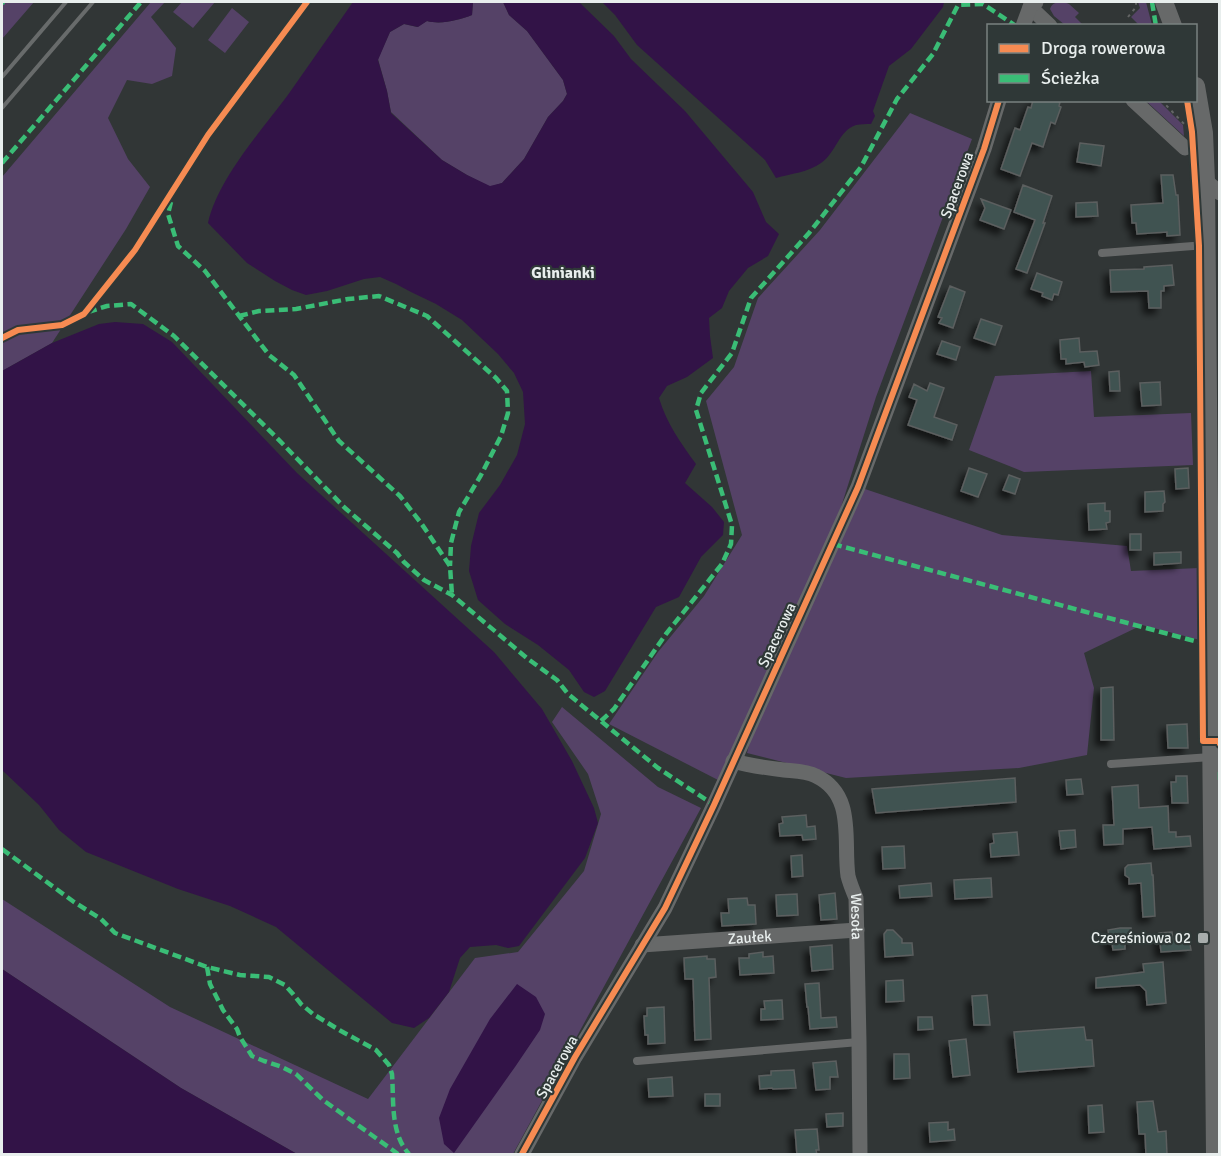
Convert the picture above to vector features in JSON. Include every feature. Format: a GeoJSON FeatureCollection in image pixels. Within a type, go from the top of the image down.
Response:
{"type":"FeatureCollection","features":[{"type":"Feature","properties":{"kind":"street"},"geometry":{"type":"LineString","coordinates":[[1164,2],[1172,24]]}},
{"type":"Feature","properties":{"kind":"street"},"geometry":{"type":"LineString","coordinates":[[1024,24],[1033,4],[1048,24]]}},
{"type":"Feature","properties":{"kind":"street"},"geometry":{"type":"LineString","coordinates":[[1197,92],[1213,187],[1207,245],[1214,458],[1215,1155]]}},
{"type":"Feature","properties":{"kind":"street","name":"Spacerowa"},"geometry":{"type":"LineString","coordinates":[[522,1155],[575,1057],[664,908],[714,806],[858,487],[984,149],[998,102]]}},
{"type":"Feature","properties":{"kind":"street"},"geometry":{"type":"LineString","coordinates":[[1135,102],[1185,148]]}},
{"type":"Feature","properties":{"kind":"street","name":"Wesoła"},"geometry":{"type":"LineString","coordinates":[[733,761],[748,766],[815,775],[840,796],[846,821],[849,878],[856,898],[860,1155]]}},
{"type":"Feature","properties":{"kind":"street","name":"Zaułek"},"geometry":{"type":"LineString","coordinates":[[642,945],[857,930]]}},
{"type":"Feature","properties":{"kind":"lane"},"geometry":{"type":"LineString","coordinates":[[1102,253],[1207,245]]}},
{"type":"Feature","properties":{"kind":"lane"},"geometry":{"type":"LineString","coordinates":[[1111,764],[1214,759]]}},
{"type":"Feature","properties":{"kind":"lane"},"geometry":{"type":"LineString","coordinates":[[637,1061],[859,1042]]}},
{"type":"Feature","properties":{"kind":"path"},"geometry":{"type":"LineString","coordinates":[[1128,17],[1136,7],[1136,2]]}},
{"type":"Feature","properties":{"kind":"path"},"geometry":{"type":"LineString","coordinates":[[1163,102],[1192,132]]}},
{"type":"Feature","properties":{"kind":"shaded area"},"geometry":{"type":"Polygon","coordinates":[[[2,2],[34,2],[2,39],[2,2]]]}},
{"type":"Feature","properties":{"kind":"shaded area"},"geometry":{"type":"Polygon","coordinates":[[[151,2],[165,2],[151,17],[176,48],[172,76],[152,84],[127,80],[108,118],[128,159],[150,187],[126,229],[52,343],[2,371],[2,177],[151,2]]]}},
{"type":"Feature","properties":{"kind":"shaded area"},"geometry":{"type":"Polygon","coordinates":[[[182,2],[215,2],[193,28],[173,12],[182,2]]]}},
{"type":"Feature","properties":{"kind":"shaded area"},"geometry":{"type":"Polygon","coordinates":[[[353,2],[473,2],[472,15],[467,17],[444,22],[427,21],[418,27],[404,24],[390,32],[378,60],[391,113],[442,160],[490,186],[502,183],[524,159],[548,117],[567,94],[563,80],[527,31],[509,15],[503,2],[579,2],[614,36],[631,59],[685,111],[753,192],[766,222],[779,234],[768,256],[748,268],[729,291],[722,308],[709,318],[713,358],[687,377],[667,386],[659,398],[670,425],[696,464],[685,483],[712,507],[724,522],[723,535],[701,557],[679,597],[656,607],[605,691],[594,697],[584,692],[569,670],[538,645],[505,624],[478,600],[469,571],[471,546],[479,513],[500,485],[517,455],[525,424],[523,392],[514,373],[498,354],[462,320],[396,284],[380,277],[364,279],[306,295],[275,281],[247,263],[208,223],[213,206],[231,172],[353,2]]]}},
{"type":"Feature","properties":{"kind":"shaded area"},"geometry":{"type":"Polygon","coordinates":[[[473,2],[503,2],[509,15],[527,31],[563,80],[567,94],[548,117],[524,159],[502,183],[490,187],[442,160],[391,112],[378,59],[390,32],[404,24],[417,27],[427,21],[444,22],[467,17],[472,15],[473,2]]]}},
{"type":"Feature","properties":{"kind":"shaded area"},"geometry":{"type":"Polygon","coordinates":[[[602,2],[944,2],[943,7],[911,49],[889,66],[873,111],[875,116],[871,124],[856,125],[850,128],[826,159],[816,166],[776,178],[765,160],[637,45],[615,15],[602,2]]]}},
{"type":"Feature","properties":{"kind":"shaded area"},"geometry":{"type":"Polygon","coordinates":[[[1138,2],[1146,2],[1152,24],[1138,24],[1131,17],[1140,8],[1138,2]]]}},
{"type":"Feature","properties":{"kind":"shaded area"},"geometry":{"type":"Polygon","coordinates":[[[1056,3],[1069,4],[1079,13],[1075,17],[1082,24],[1064,24],[1050,9],[1056,3]]]}},
{"type":"Feature","properties":{"kind":"shaded area"},"geometry":{"type":"Polygon","coordinates":[[[232,8],[249,22],[225,53],[208,40],[232,8]]]}},
{"type":"Feature","properties":{"kind":"shaded area"},"geometry":{"type":"Polygon","coordinates":[[[1147,102],[1160,102],[1183,125],[1184,136],[1147,102]]]}},
{"type":"Feature","properties":{"kind":"shaded area"},"geometry":{"type":"Polygon","coordinates":[[[910,113],[972,139],[876,397],[835,526],[720,781],[609,724],[658,652],[704,596],[742,535],[706,401],[734,367],[758,298],[820,230],[910,113]]]}},
{"type":"Feature","properties":{"kind":"shaded area"},"geometry":{"type":"Polygon","coordinates":[[[115,322],[143,324],[172,342],[297,473],[494,652],[542,709],[572,761],[594,808],[598,823],[585,858],[519,946],[470,947],[460,958],[449,992],[429,1018],[414,1028],[392,1023],[276,927],[230,906],[178,889],[86,852],[59,830],[39,805],[2,770],[2,371],[52,343],[99,324],[115,322]]]}},
{"type":"Feature","properties":{"kind":"shaded area"},"geometry":{"type":"Polygon","coordinates":[[[1091,371],[1094,417],[1191,413],[1193,465],[1024,472],[969,450],[995,376],[1091,371]]]}},
{"type":"Feature","properties":{"kind":"shaded area"},"geometry":{"type":"Polygon","coordinates":[[[862,488],[1002,535],[1127,546],[1131,571],[1199,568],[1200,640],[1142,625],[1084,653],[1094,688],[1087,755],[1019,768],[846,778],[747,753],[753,730],[862,488]]]}},
{"type":"Feature","properties":{"kind":"shaded area"},"geometry":{"type":"Polygon","coordinates":[[[562,707],[658,787],[701,808],[513,1154],[297,1154],[181,1088],[2,969],[2,899],[170,1007],[368,1099],[475,958],[518,952],[584,871],[601,814],[588,774],[552,722],[562,707]]]}},
{"type":"Feature","properties":{"kind":"shaded area"},"geometry":{"type":"Polygon","coordinates":[[[2,969],[181,1088],[297,1154],[2,1154],[2,969]]]}},
{"type":"Feature","properties":{"kind":"shaded area"},"geometry":{"type":"Polygon","coordinates":[[[517,984],[536,997],[545,1014],[540,1030],[454,1153],[444,1144],[439,1118],[450,1089],[490,1019],[517,984]]]}},
{"type":"Feature","properties":{"kind":"building"},"geometry":{"type":"Polygon","coordinates":[[[1032,102],[1060,102],[1061,107],[1055,124],[1051,122],[1043,147],[1032,143],[1020,176],[1001,169],[1015,128],[1020,130],[1028,107],[1031,108],[1032,102]]]}},
{"type":"Feature","properties":{"kind":"building"},"geometry":{"type":"Polygon","coordinates":[[[1080,143],[1104,146],[1101,166],[1077,162],[1080,143]]]}},
{"type":"Feature","properties":{"kind":"building"},"geometry":{"type":"Polygon","coordinates":[[[1161,175],[1173,175],[1176,195],[1178,195],[1180,235],[1167,236],[1167,232],[1137,234],[1136,223],[1132,223],[1131,205],[1163,203],[1161,175]]]}},
{"type":"Feature","properties":{"kind":"building"},"geometry":{"type":"Polygon","coordinates":[[[1023,185],[1052,196],[1027,273],[1016,269],[1035,220],[1014,212],[1023,185]]]}},
{"type":"Feature","properties":{"kind":"building"},"geometry":{"type":"Polygon","coordinates":[[[981,199],[1011,210],[1004,229],[980,220],[985,208],[981,199]]]}},
{"type":"Feature","properties":{"kind":"building"},"geometry":{"type":"Polygon","coordinates":[[[1097,202],[1098,216],[1076,217],[1076,203],[1097,202]]]}},
{"type":"Feature","properties":{"kind":"building"},"geometry":{"type":"Polygon","coordinates":[[[1172,265],[1174,285],[1164,286],[1164,291],[1161,291],[1161,308],[1149,308],[1148,291],[1111,292],[1110,270],[1172,265]]]}},
{"type":"Feature","properties":{"kind":"building"},"geometry":{"type":"Polygon","coordinates":[[[1037,273],[1062,282],[1058,295],[1054,294],[1052,300],[1042,296],[1043,293],[1031,289],[1037,273]]]}},
{"type":"Feature","properties":{"kind":"building"},"geometry":{"type":"Polygon","coordinates":[[[950,286],[965,292],[953,328],[939,323],[942,318],[938,317],[950,286]]]}},
{"type":"Feature","properties":{"kind":"building"},"geometry":{"type":"Polygon","coordinates":[[[981,319],[1002,326],[995,345],[974,338],[981,319]]]}},
{"type":"Feature","properties":{"kind":"building"},"geometry":{"type":"Polygon","coordinates":[[[1079,338],[1080,352],[1097,351],[1099,365],[1085,367],[1084,362],[1066,364],[1066,359],[1061,359],[1060,340],[1079,338]]]}},
{"type":"Feature","properties":{"kind":"building"},"geometry":{"type":"Polygon","coordinates":[[[942,341],[960,347],[956,360],[937,354],[942,341]]]}},
{"type":"Feature","properties":{"kind":"building"},"geometry":{"type":"Polygon","coordinates":[[[1119,371],[1120,391],[1110,391],[1109,372],[1119,371]]]}},
{"type":"Feature","properties":{"kind":"building"},"geometry":{"type":"Polygon","coordinates":[[[1160,382],[1161,405],[1142,406],[1140,383],[1160,382]]]}},
{"type":"Feature","properties":{"kind":"building"},"geometry":{"type":"Polygon","coordinates":[[[930,383],[944,388],[934,417],[957,425],[952,440],[908,425],[917,400],[909,397],[914,384],[927,391],[930,383]]]}},
{"type":"Feature","properties":{"kind":"building"},"geometry":{"type":"Polygon","coordinates":[[[969,468],[987,474],[978,497],[961,491],[969,468]]]}},
{"type":"Feature","properties":{"kind":"building"},"geometry":{"type":"Polygon","coordinates":[[[1188,468],[1189,488],[1176,489],[1175,469],[1188,468]]]}},
{"type":"Feature","properties":{"kind":"building"},"geometry":{"type":"Polygon","coordinates":[[[1009,475],[1020,479],[1015,494],[1003,490],[1009,475]]]}},
{"type":"Feature","properties":{"kind":"building"},"geometry":{"type":"Polygon","coordinates":[[[1164,491],[1163,511],[1145,512],[1145,492],[1164,491]]]}},
{"type":"Feature","properties":{"kind":"building"},"geometry":{"type":"Polygon","coordinates":[[[1105,503],[1105,511],[1110,511],[1110,522],[1106,523],[1107,529],[1089,530],[1088,504],[1105,503]]]}},
{"type":"Feature","properties":{"kind":"building"},"geometry":{"type":"Polygon","coordinates":[[[1130,534],[1141,534],[1141,550],[1130,550],[1130,534]]]}},
{"type":"Feature","properties":{"kind":"building"},"geometry":{"type":"Polygon","coordinates":[[[1181,552],[1181,563],[1154,565],[1154,553],[1181,552]]]}},
{"type":"Feature","properties":{"kind":"building"},"geometry":{"type":"Polygon","coordinates":[[[1113,687],[1114,740],[1101,740],[1101,688],[1113,687]]]}},
{"type":"Feature","properties":{"kind":"building"},"geometry":{"type":"Polygon","coordinates":[[[1187,724],[1188,748],[1168,748],[1167,725],[1187,724]]]}},
{"type":"Feature","properties":{"kind":"building"},"geometry":{"type":"Polygon","coordinates":[[[1176,776],[1187,776],[1188,803],[1172,803],[1171,782],[1176,782],[1176,776]]]}},
{"type":"Feature","properties":{"kind":"building"},"geometry":{"type":"Polygon","coordinates":[[[1015,778],[1016,802],[876,813],[872,789],[1015,778]]]}},
{"type":"Feature","properties":{"kind":"building"},"geometry":{"type":"Polygon","coordinates":[[[1081,779],[1083,794],[1067,795],[1066,780],[1081,779]]]}},
{"type":"Feature","properties":{"kind":"building"},"geometry":{"type":"Polygon","coordinates":[[[1138,785],[1139,808],[1168,806],[1169,832],[1176,832],[1176,837],[1190,836],[1191,846],[1154,849],[1152,827],[1123,829],[1123,844],[1104,845],[1103,825],[1114,825],[1112,787],[1138,785]]]}},
{"type":"Feature","properties":{"kind":"building"},"geometry":{"type":"Polygon","coordinates":[[[806,815],[807,827],[815,826],[816,839],[803,840],[802,835],[780,836],[779,824],[783,823],[782,817],[806,815]]]}},
{"type":"Feature","properties":{"kind":"building"},"geometry":{"type":"Polygon","coordinates":[[[1075,830],[1076,847],[1061,849],[1059,831],[1075,830]]]}},
{"type":"Feature","properties":{"kind":"building"},"geometry":{"type":"Polygon","coordinates":[[[1017,832],[1019,855],[991,857],[990,844],[994,843],[993,834],[1017,832]]]}},
{"type":"Feature","properties":{"kind":"building"},"geometry":{"type":"Polygon","coordinates":[[[904,846],[905,868],[883,869],[882,847],[904,846]]]}},
{"type":"Feature","properties":{"kind":"building"},"geometry":{"type":"Polygon","coordinates":[[[802,855],[803,876],[792,877],[791,856],[802,855]]]}},
{"type":"Feature","properties":{"kind":"building"},"geometry":{"type":"Polygon","coordinates":[[[1151,863],[1155,916],[1143,917],[1141,883],[1129,884],[1125,868],[1128,865],[1151,863]]]}},
{"type":"Feature","properties":{"kind":"building"},"geometry":{"type":"Polygon","coordinates":[[[991,878],[992,897],[955,899],[954,880],[991,878]]]}},
{"type":"Feature","properties":{"kind":"building"},"geometry":{"type":"Polygon","coordinates":[[[931,883],[932,896],[900,898],[899,886],[931,883]]]}},
{"type":"Feature","properties":{"kind":"building"},"geometry":{"type":"Polygon","coordinates":[[[835,893],[837,919],[821,920],[819,895],[835,893]]]}},
{"type":"Feature","properties":{"kind":"building"},"geometry":{"type":"Polygon","coordinates":[[[797,894],[798,915],[777,916],[776,895],[797,894]]]}},
{"type":"Feature","properties":{"kind":"building"},"geometry":{"type":"Polygon","coordinates":[[[747,898],[748,905],[755,905],[756,924],[722,926],[721,913],[729,913],[728,899],[747,898]]]}},
{"type":"Feature","properties":{"kind":"building"},"geometry":{"type":"Polygon","coordinates":[[[1131,928],[1132,942],[1125,942],[1125,949],[1113,950],[1108,930],[1131,928]]]}},
{"type":"Feature","properties":{"kind":"building"},"geometry":{"type":"Polygon","coordinates":[[[887,930],[893,930],[902,939],[902,943],[912,943],[913,955],[885,957],[884,934],[887,930]]]}},
{"type":"Feature","properties":{"kind":"building"},"geometry":{"type":"Polygon","coordinates":[[[1172,932],[1173,939],[1189,938],[1191,950],[1161,952],[1159,933],[1172,932]]]}},
{"type":"Feature","properties":{"kind":"building"},"geometry":{"type":"Polygon","coordinates":[[[832,945],[833,969],[812,971],[810,947],[832,945]]]}},
{"type":"Feature","properties":{"kind":"building"},"geometry":{"type":"Polygon","coordinates":[[[763,952],[763,957],[773,956],[774,973],[740,975],[739,958],[749,958],[749,954],[763,952]]]}},
{"type":"Feature","properties":{"kind":"building"},"geometry":{"type":"Polygon","coordinates":[[[707,956],[707,959],[715,959],[716,977],[709,978],[711,1039],[695,1040],[693,979],[685,979],[684,958],[707,956]]]}},
{"type":"Feature","properties":{"kind":"building"},"geometry":{"type":"Polygon","coordinates":[[[1163,962],[1166,1003],[1147,1005],[1146,991],[1140,985],[1096,988],[1096,978],[1144,972],[1143,964],[1163,962]]]}},
{"type":"Feature","properties":{"kind":"building"},"geometry":{"type":"Polygon","coordinates":[[[903,980],[904,1001],[886,1002],[886,981],[903,980]]]}},
{"type":"Feature","properties":{"kind":"building"},"geometry":{"type":"Polygon","coordinates":[[[819,983],[821,1018],[836,1017],[837,1027],[810,1029],[805,984],[819,983]]]}},
{"type":"Feature","properties":{"kind":"building"},"geometry":{"type":"Polygon","coordinates":[[[987,995],[990,1025],[974,1025],[972,996],[987,995]]]}},
{"type":"Feature","properties":{"kind":"building"},"geometry":{"type":"Polygon","coordinates":[[[782,1000],[783,1019],[761,1020],[761,1009],[765,1009],[764,1001],[782,1000]]]}},
{"type":"Feature","properties":{"kind":"building"},"geometry":{"type":"Polygon","coordinates":[[[664,1007],[665,1043],[648,1044],[644,1016],[647,1016],[647,1008],[664,1007]]]}},
{"type":"Feature","properties":{"kind":"building"},"geometry":{"type":"Polygon","coordinates":[[[918,1017],[932,1017],[933,1029],[918,1030],[918,1017]]]}},
{"type":"Feature","properties":{"kind":"building"},"geometry":{"type":"Polygon","coordinates":[[[1084,1027],[1086,1040],[1092,1040],[1094,1066],[1018,1072],[1014,1032],[1084,1027]]]}},
{"type":"Feature","properties":{"kind":"building"},"geometry":{"type":"Polygon","coordinates":[[[966,1039],[970,1075],[953,1077],[949,1041],[966,1039]]]}},
{"type":"Feature","properties":{"kind":"building"},"geometry":{"type":"Polygon","coordinates":[[[894,1054],[909,1054],[910,1078],[894,1079],[894,1054]]]}},
{"type":"Feature","properties":{"kind":"building"},"geometry":{"type":"Polygon","coordinates":[[[836,1061],[838,1077],[830,1077],[830,1089],[816,1090],[813,1063],[836,1061]]]}},
{"type":"Feature","properties":{"kind":"building"},"geometry":{"type":"Polygon","coordinates":[[[794,1070],[796,1088],[760,1089],[759,1076],[771,1075],[771,1071],[794,1070]]]}},
{"type":"Feature","properties":{"kind":"building"},"geometry":{"type":"Polygon","coordinates":[[[672,1077],[673,1096],[649,1097],[648,1079],[672,1077]]]}},
{"type":"Feature","properties":{"kind":"building"},"geometry":{"type":"Polygon","coordinates":[[[705,1094],[720,1094],[720,1106],[705,1106],[705,1094]]]}},
{"type":"Feature","properties":{"kind":"building"},"geometry":{"type":"Polygon","coordinates":[[[1153,1101],[1158,1132],[1166,1131],[1167,1155],[1146,1155],[1145,1134],[1139,1134],[1137,1102],[1153,1101]]]}},
{"type":"Feature","properties":{"kind":"building"},"geometry":{"type":"Polygon","coordinates":[[[1102,1105],[1104,1132],[1089,1133],[1088,1106],[1102,1105]]]}},
{"type":"Feature","properties":{"kind":"building"},"geometry":{"type":"Polygon","coordinates":[[[843,1113],[843,1126],[827,1127],[826,1114],[843,1113]]]}},
{"type":"Feature","properties":{"kind":"building"},"geometry":{"type":"Polygon","coordinates":[[[948,1122],[948,1130],[954,1129],[955,1140],[930,1142],[929,1123],[948,1122]]]}},
{"type":"Feature","properties":{"kind":"building"},"geometry":{"type":"Polygon","coordinates":[[[817,1129],[819,1150],[816,1150],[817,1155],[797,1155],[795,1130],[817,1129]]]}},
{"type":"Feature","properties":{"kind":"railway"},"geometry":{"type":"LineString","coordinates":[[2,77],[66,2]]}},
{"type":"Feature","properties":{"kind":"railway"},"geometry":{"type":"LineString","coordinates":[[2,108],[93,2]]}},
{"type":"Feature","properties":{"kind":"marked path"},"geometry":{"type":"LineString","coordinates":[[2,163],[141,2]]}},
{"type":"Feature","properties":{"kind":"marked path"},"geometry":{"type":"LineString","coordinates":[[1152,2],[1156,24]]}},
{"type":"Feature","properties":{"kind":"marked path"},"geometry":{"type":"LineString","coordinates":[[601,721],[614,709],[666,634],[722,564],[731,544],[732,525],[696,410],[701,393],[732,353],[751,298],[809,233],[861,167],[897,99],[933,54],[958,5],[983,4],[1013,24]]}},
{"type":"Feature","properties":{"kind":"marked path"},"geometry":{"type":"LineString","coordinates":[[171,202],[168,214],[178,246],[205,271],[269,355],[294,375],[339,441],[400,496],[450,566],[452,595]]}},
{"type":"Feature","properties":{"kind":"marked path"},"geometry":{"type":"LineString","coordinates":[[239,316],[259,311],[296,309],[348,299],[379,296],[427,316],[496,378],[507,391],[508,413],[501,436],[459,512],[451,543],[450,566]]}},
{"type":"Feature","properties":{"kind":"marked path"},"geometry":{"type":"LineString","coordinates":[[88,312],[107,306],[131,304],[174,336],[345,508],[424,580],[452,595],[528,659],[557,680],[568,694],[658,768],[714,805]]}},
{"type":"Feature","properties":{"kind":"marked path"},"geometry":{"type":"LineString","coordinates":[[833,544],[1202,643]]}},
{"type":"Feature","properties":{"kind":"marked path"},"geometry":{"type":"LineString","coordinates":[[1220,772],[1220,780]]}},
{"type":"Feature","properties":{"kind":"marked path"},"geometry":{"type":"LineString","coordinates":[[2,849],[101,919],[115,933],[207,967],[240,975],[269,977],[285,985],[313,1014],[376,1050],[389,1065],[392,1074],[396,1127],[403,1146],[409,1154]]}},
{"type":"Feature","properties":{"kind":"marked path"},"geometry":{"type":"LineString","coordinates":[[207,967],[210,984],[223,1010],[252,1056],[296,1074],[323,1100],[398,1154]]}},
{"type":"Feature","properties":{"kind":"cycle path"},"geometry":{"type":"LineString","coordinates":[[2,338],[18,330],[62,325],[84,314],[135,250],[208,135],[307,2]]}},
{"type":"Feature","properties":{"kind":"cycle path"},"geometry":{"type":"LineString","coordinates":[[522,1154],[575,1057],[665,908],[714,805],[858,487],[984,149],[998,102]]}},
{"type":"Feature","properties":{"kind":"cycle path"},"geometry":{"type":"LineString","coordinates":[[1187,102],[1192,132],[1199,246],[1203,741],[1219,741],[1220,744]]}},
{"type":"Feature","properties":{"kind":"place","name":"Czereśniowa 02"},"geometry":{"type":"Point","coordinates":[1203,938]}},
{"type":"Feature","properties":{"kind":"district","name":"Glinianki"},"geometry":{"type":"Point","coordinates":[563,273]}}]}
